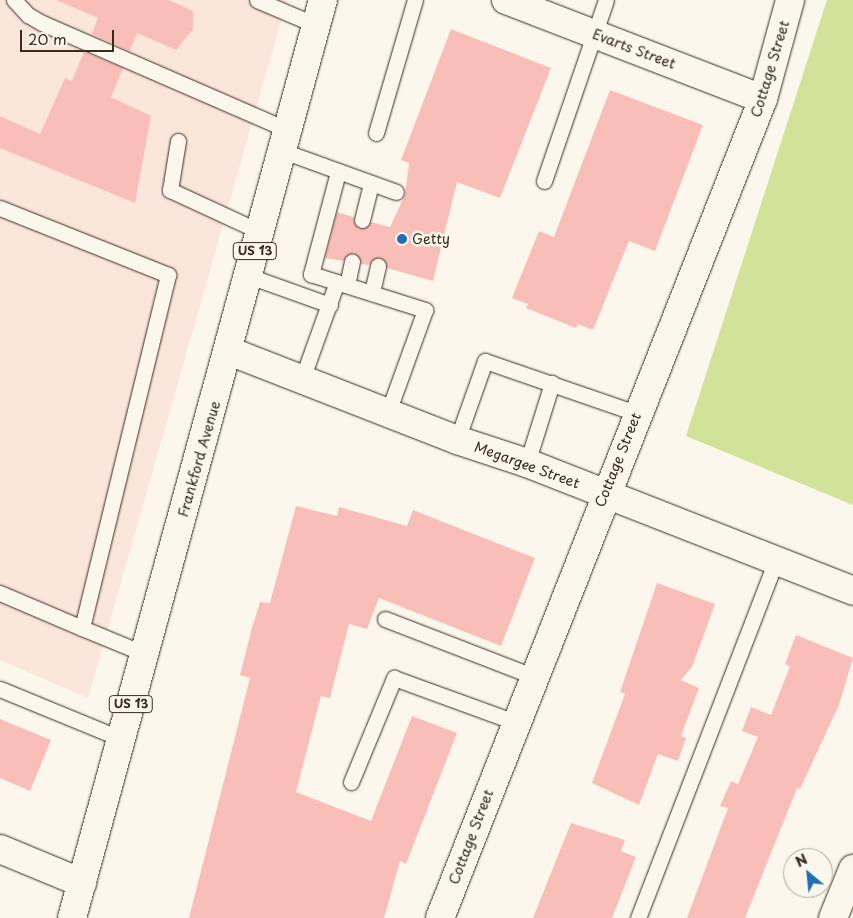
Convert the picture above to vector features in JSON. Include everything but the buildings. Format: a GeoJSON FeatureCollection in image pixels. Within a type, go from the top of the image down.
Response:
{"type":"FeatureCollection","features":[{"type":"Feature","properties":{"kind":"street","name":"Evarts Street"},"geometry":{"type":"LineString","coordinates":[[506,0],[763,98]]}},
{"type":"Feature","properties":{"kind":"street","name":"Cottage Street"},"geometry":{"type":"LineString","coordinates":[[440,918],[636,413],[763,98],[790,0]]}},
{"type":"Feature","properties":{"kind":"street","name":"Frankford Avenue"},"geometry":{"type":"LineString","coordinates":[[72,918],[229,351],[319,13]]}},
{"type":"Feature","properties":{"kind":"street","name":"Megargee Street"},"geometry":{"type":"LineString","coordinates":[[229,351],[457,440],[527,463],[604,495],[853,591]]}},
{"type":"Feature","properties":{"kind":"street"},"geometry":{"type":"LineString","coordinates":[[0,849],[82,883]]}},
{"type":"Feature","properties":{"kind":"street"},"geometry":{"type":"LineString","coordinates":[[833,918],[853,869]]}},
{"type":"Feature","properties":{"kind":"lane"},"geometry":{"type":"LineString","coordinates":[[14,0],[28,15],[42,23],[286,140],[338,172],[396,192]]}},
{"type":"Feature","properties":{"kind":"lane"},"geometry":{"type":"LineString","coordinates":[[257,0],[319,13]]}},
{"type":"Feature","properties":{"kind":"lane"},"geometry":{"type":"LineString","coordinates":[[376,133],[415,0]]}},
{"type":"Feature","properties":{"kind":"lane"},"geometry":{"type":"LineString","coordinates":[[544,181],[597,35],[606,0]]}},
{"type":"Feature","properties":{"kind":"lane"},"geometry":{"type":"LineString","coordinates":[[178,141],[170,190],[261,232]]}},
{"type":"Feature","properties":{"kind":"lane"},"geometry":{"type":"LineString","coordinates":[[338,172],[310,274],[372,292],[424,310],[388,412]]}},
{"type":"Feature","properties":{"kind":"lane"},"geometry":{"type":"LineString","coordinates":[[362,220],[371,183]]}},
{"type":"Feature","properties":{"kind":"lane"},"geometry":{"type":"LineString","coordinates":[[0,208],[168,275],[82,628]]}},
{"type":"Feature","properties":{"kind":"lane"},"geometry":{"type":"LineString","coordinates":[[302,379],[330,305],[352,262]]}},
{"type":"Feature","properties":{"kind":"lane"},"geometry":{"type":"LineString","coordinates":[[372,292],[378,266]]}},
{"type":"Feature","properties":{"kind":"lane"},"geometry":{"type":"LineString","coordinates":[[249,276],[330,305]]}},
{"type":"Feature","properties":{"kind":"lane"},"geometry":{"type":"LineString","coordinates":[[457,440],[484,361],[636,413]]}},
{"type":"Feature","properties":{"kind":"lane"},"geometry":{"type":"LineString","coordinates":[[527,463],[552,384]]}},
{"type":"Feature","properties":{"kind":"lane"},"geometry":{"type":"LineString","coordinates":[[638,918],[776,562]]}},
{"type":"Feature","properties":{"kind":"lane"},"geometry":{"type":"LineString","coordinates":[[0,594],[145,654]]}},
{"type":"Feature","properties":{"kind":"lane"},"geometry":{"type":"LineString","coordinates":[[385,619],[533,676]]}},
{"type":"Feature","properties":{"kind":"lane"},"geometry":{"type":"LineString","coordinates":[[351,782],[394,678],[515,722]]}},
{"type":"Feature","properties":{"kind":"lane"},"geometry":{"type":"LineString","coordinates":[[0,689],[122,739]]}},
{"type":"Feature","properties":{"kind":"shaded area"},"geometry":{"type":"Polygon","coordinates":[[[0,0],[287,0],[88,698],[0,660],[0,0]]]}},
{"type":"Feature","properties":{"kind":"green space"},"geometry":{"type":"Polygon","coordinates":[[[827,0],[853,0],[853,505],[686,436],[827,0]]]}},
{"type":"Feature","properties":{"kind":"place","name":"Getty"},"geometry":{"type":"Point","coordinates":[402,239]}}]}
